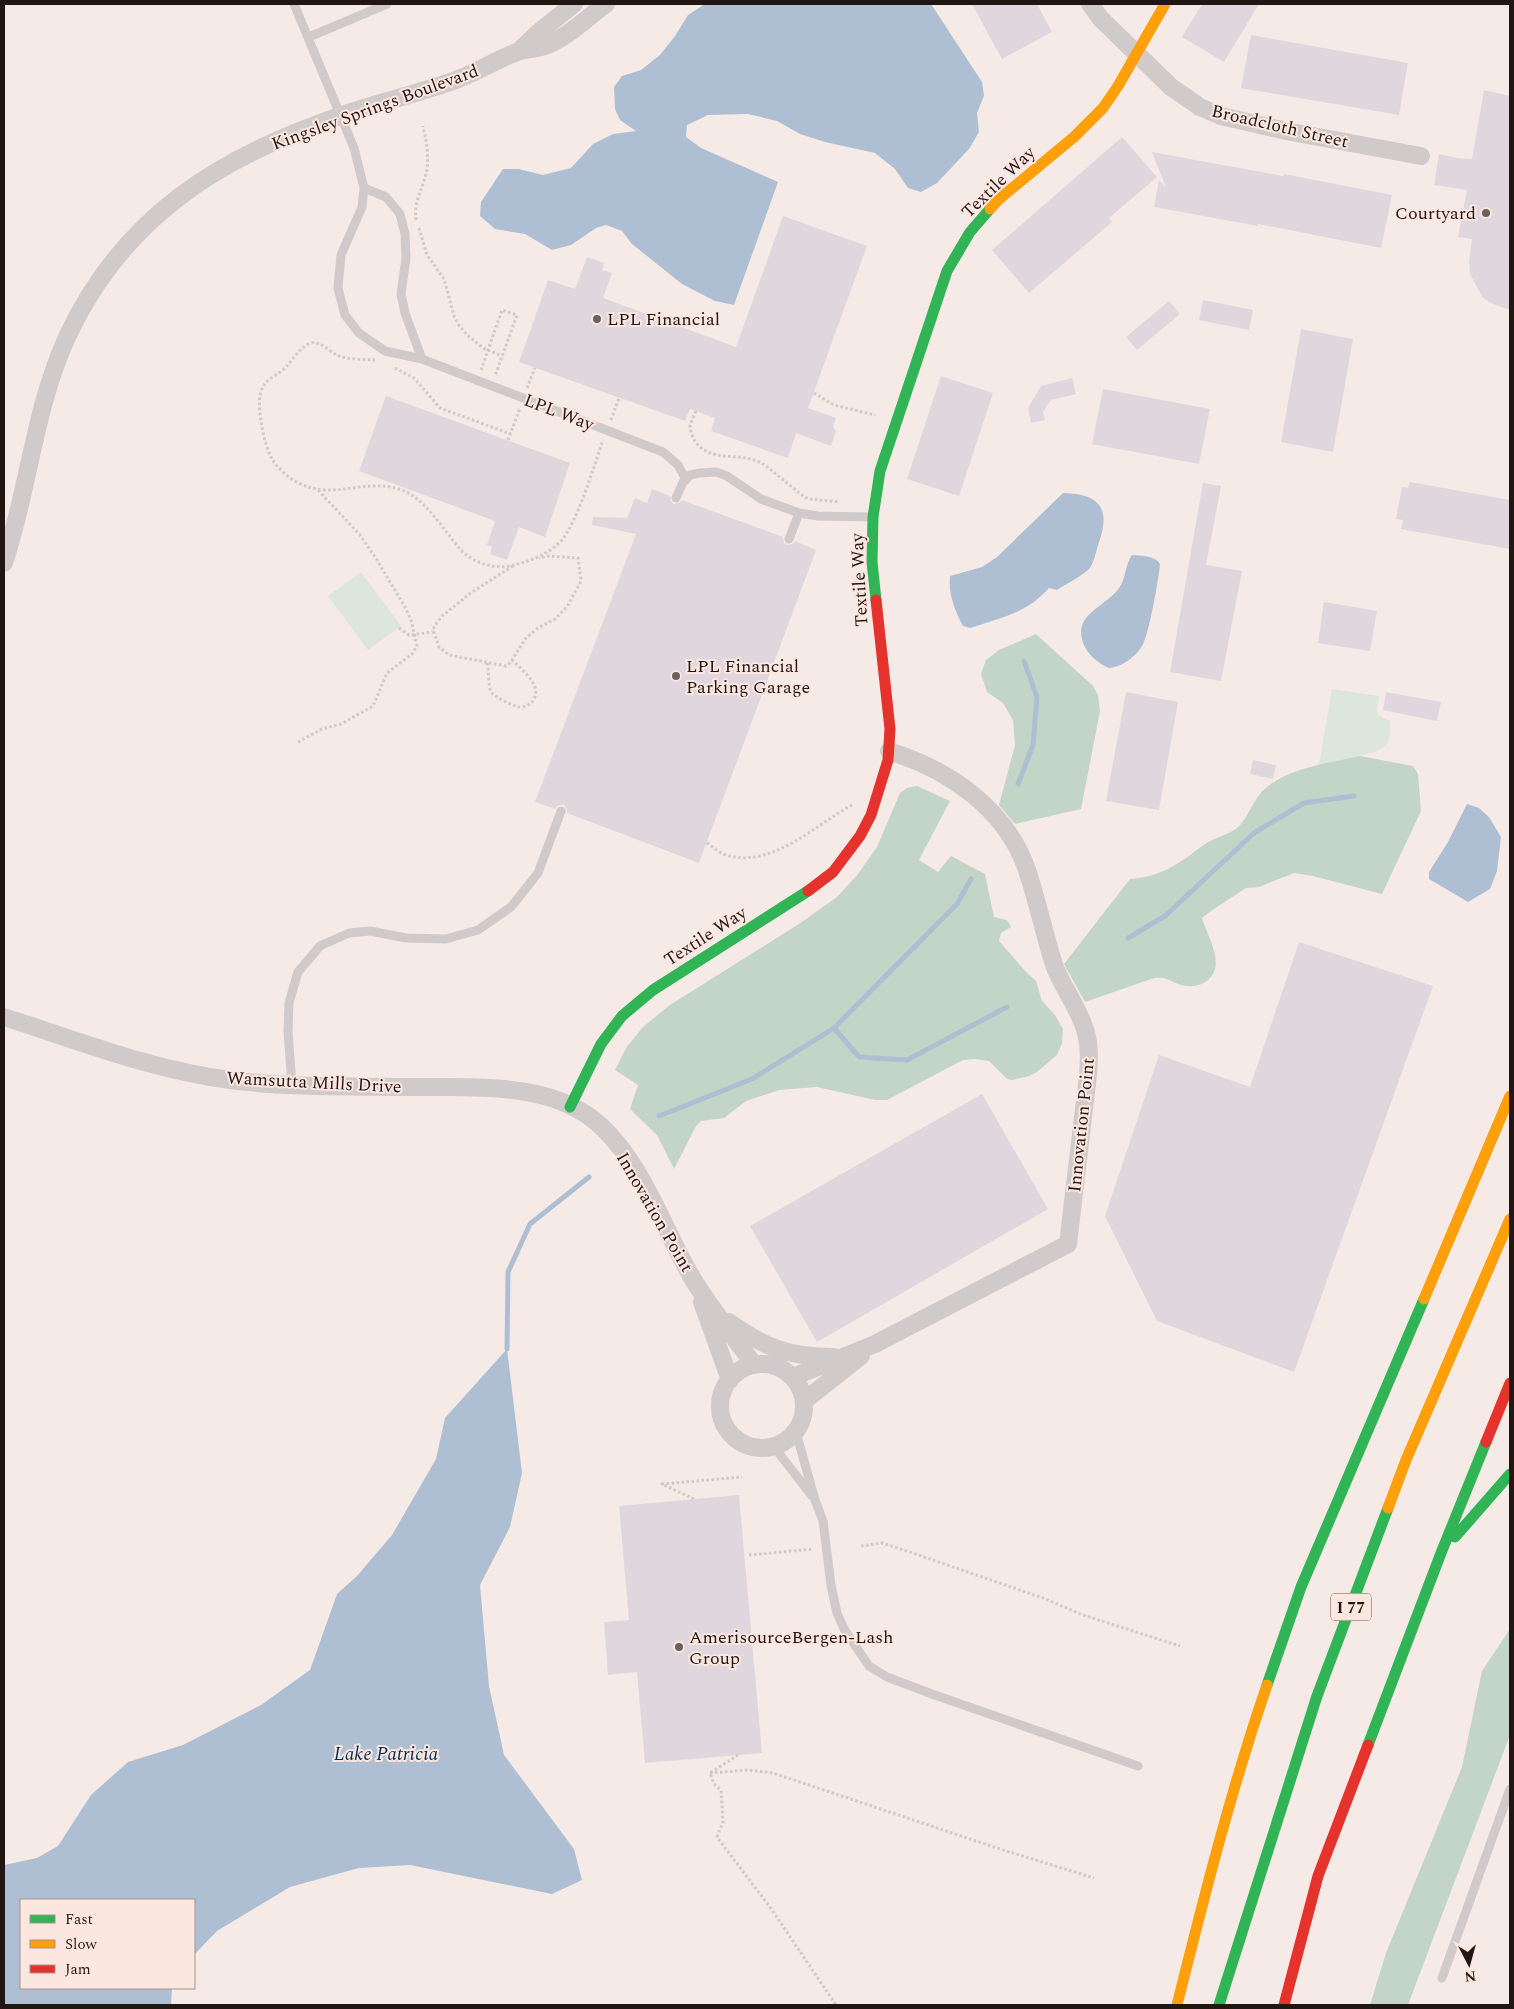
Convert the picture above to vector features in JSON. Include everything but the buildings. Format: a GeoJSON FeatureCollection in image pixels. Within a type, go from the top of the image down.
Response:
{"type":"FeatureCollection","features":[{"type":"Feature","properties":{"kind":"main road","name":"Textile Way"},"geometry":{"type":"LineString","coordinates":[[570,1107],[602,1044],[622,1016],[653,990],[807,892],[833,872],[850,851],[871,815],[881,788],[889,751],[890,729],[872,562],[874,517],[880,471],[948,271],[970,232],[998,200],[1074,137],[1103,108],[1118,86],[1164,4]]}},
{"type":"Feature","properties":{"kind":"main road"},"geometry":{"type":"LineString","coordinates":[[1177,2005],[1214,1859],[1246,1748],[1301,1587],[1510,1096]]}},
{"type":"Feature","properties":{"kind":"main road","name":"I 77"},"geometry":{"type":"LineString","coordinates":[[1219,2005],[1317,1696],[1406,1460],[1510,1219]]}},
{"type":"Feature","properties":{"kind":"main road"},"geometry":{"type":"LineString","coordinates":[[1284,2005],[1318,1876],[1441,1553],[1510,1383]]}},
{"type":"Feature","properties":{"kind":"main road"},"geometry":{"type":"LineString","coordinates":[[1441,1553],[1510,1474]]}},
{"type":"Feature","properties":{"kind":"street","name":"Kingsley Springs Boulevard"},"geometry":{"type":"LineString","coordinates":[[518,52],[539,32],[574,4]]}},
{"type":"Feature","properties":{"kind":"street","name":"Kingsley Springs Boulevard"},"geometry":{"type":"LineString","coordinates":[[4,563],[18,511],[40,411],[50,378],[67,336],[85,302],[105,271],[153,217],[191,186],[236,159],[289,134],[339,116],[457,80],[518,52],[547,45],[572,30],[606,4]]}},
{"type":"Feature","properties":{"kind":"street","name":"Broadcloth Street"},"geometry":{"type":"LineString","coordinates":[[1090,4],[1101,19],[1171,87],[1200,107],[1222,116],[1291,132],[1421,156]]}},
{"type":"Feature","properties":{"kind":"street","name":"Innovation Point"},"geometry":{"type":"LineString","coordinates":[[793,1377],[875,1344],[1068,1244],[1085,1117],[1089,1054],[1081,1018],[1062,984],[1054,964],[1025,865],[1005,829],[994,814],[975,796],[956,782],[937,771],[889,751]]}},
{"type":"Feature","properties":{"kind":"street","name":"Wamsutta Mills Drive"},"geometry":{"type":"LineString","coordinates":[[4,1017],[132,1060],[173,1070],[229,1080],[292,1085],[507,1089],[551,1098],[570,1107]]}},
{"type":"Feature","properties":{"kind":"street","name":"Innovation Point"},"geometry":{"type":"LineString","coordinates":[[570,1107],[582,1112],[600,1126],[621,1150],[635,1170],[694,1280],[754,1365]]}},
{"type":"Feature","properties":{"kind":"street","name":"Innovation Point"},"geometry":{"type":"LineString","coordinates":[[694,1280],[730,1380]]}},
{"type":"Feature","properties":{"kind":"street"},"geometry":{"type":"LineString","coordinates":[[718,1315],[742,1332],[774,1350],[806,1356],[845,1356]]}},
{"type":"Feature","properties":{"kind":"street","name":"Innovation Point"},"geometry":{"type":"LineString","coordinates":[[804,1401],[875,1344]]}},
{"type":"Feature","properties":{"kind":"street"},"geometry":{"type":"LineString","coordinates":[[754,1365],[775,1366],[793,1377],[803,1393],[802,1420],[796,1432],[787,1441],[774,1447],[761,1449],[748,1446],[735,1439],[726,1428],[721,1414],[720,1399],[725,1386],[734,1374],[754,1365]]}},
{"type":"Feature","properties":{"kind":"lane","name":"LPL Way"},"geometry":{"type":"LineString","coordinates":[[294,4],[339,116],[354,148],[364,188],[362,207],[341,255],[338,288],[345,315],[360,333],[385,351],[422,359],[663,452],[678,465],[686,480]]}},
{"type":"Feature","properties":{"kind":"lane"},"geometry":{"type":"LineString","coordinates":[[309,38],[387,4]]}},
{"type":"Feature","properties":{"kind":"lane"},"geometry":{"type":"LineString","coordinates":[[364,188],[386,197],[400,214],[405,234],[406,258],[401,294],[405,313],[422,359]]}},
{"type":"Feature","properties":{"kind":"lane"},"geometry":{"type":"LineString","coordinates":[[676,498],[690,475],[700,473],[722,474],[728,476],[761,499],[798,513],[818,516],[874,517]]}},
{"type":"Feature","properties":{"kind":"lane"},"geometry":{"type":"LineString","coordinates":[[789,539],[798,513]]}},
{"type":"Feature","properties":{"kind":"lane"},"geometry":{"type":"LineString","coordinates":[[292,1085],[288,1032],[289,1003],[298,972],[320,946],[348,933],[370,931],[406,938],[446,939],[478,930],[511,907],[538,873],[561,811]]}},
{"type":"Feature","properties":{"kind":"lane"},"geometry":{"type":"LineString","coordinates":[[796,1432],[815,1500],[823,1521],[831,1585],[838,1613],[844,1629],[869,1666],[887,1677],[1138,1766]]}},
{"type":"Feature","properties":{"kind":"lane"},"geometry":{"type":"LineString","coordinates":[[774,1447],[815,1500]]}},
{"type":"Feature","properties":{"kind":"lane"},"geometry":{"type":"LineString","coordinates":[[1442,1978],[1510,1789]]}},
{"type":"Feature","properties":{"kind":"path"},"geometry":{"type":"LineString","coordinates":[[423,126],[428,154],[427,170],[418,196],[415,213],[422,242],[427,255],[444,279],[458,324],[475,342],[502,356]]}},
{"type":"Feature","properties":{"kind":"path"},"geometry":{"type":"LineString","coordinates":[[477,380],[502,310],[517,315],[492,386]]}},
{"type":"Feature","properties":{"kind":"path"},"geometry":{"type":"LineString","coordinates":[[384,364],[375,360],[339,356],[317,342],[311,343],[297,353],[282,371],[266,382],[262,388],[260,407],[268,450],[272,461],[293,480],[317,490],[340,491],[375,486],[403,491],[422,505],[462,551],[473,559],[494,567],[516,564],[534,558],[554,548],[566,534],[620,398]]}},
{"type":"Feature","properties":{"kind":"path"},"geometry":{"type":"LineString","coordinates":[[393,367],[403,370],[414,378],[440,408],[511,434]]}},
{"type":"Feature","properties":{"kind":"path"},"geometry":{"type":"LineString","coordinates":[[814,393],[834,405],[875,415]]}},
{"type":"Feature","properties":{"kind":"path"},"geometry":{"type":"LineString","coordinates":[[696,411],[690,425],[691,431],[694,439],[704,451],[713,455],[748,458],[765,465],[797,492],[810,499],[845,502]]}},
{"type":"Feature","properties":{"kind":"path"},"geometry":{"type":"LineString","coordinates":[[298,742],[322,729],[342,724],[373,706],[387,673],[415,652],[417,646],[405,607],[376,557],[360,535],[317,490]]}},
{"type":"Feature","properties":{"kind":"path"},"geometry":{"type":"LineString","coordinates":[[516,564],[465,598],[436,623],[434,632],[439,647],[449,655],[506,666],[526,638],[563,612],[581,581],[578,558],[549,556],[534,558]]}},
{"type":"Feature","properties":{"kind":"path"},"geometry":{"type":"LineString","coordinates":[[399,628],[405,633],[414,635],[434,632]]}},
{"type":"Feature","properties":{"kind":"path"},"geometry":{"type":"LineString","coordinates":[[487,663],[489,687],[492,693],[515,706],[528,706],[535,698],[534,683],[512,660]]}},
{"type":"Feature","properties":{"kind":"path"},"geometry":{"type":"LineString","coordinates":[[707,843],[723,854],[741,856],[763,855],[784,849],[831,816],[853,804]]}},
{"type":"Feature","properties":{"kind":"path"},"geometry":{"type":"LineString","coordinates":[[694,1499],[662,1484],[742,1476]]}},
{"type":"Feature","properties":{"kind":"path"},"geometry":{"type":"LineString","coordinates":[[861,1546],[882,1543],[1043,1598],[1083,1615],[1180,1646]]}},
{"type":"Feature","properties":{"kind":"path"},"geometry":{"type":"LineString","coordinates":[[749,1555],[827,1548]]}},
{"type":"Feature","properties":{"kind":"path"},"geometry":{"type":"LineString","coordinates":[[756,1642],[828,1635],[844,1629]]}},
{"type":"Feature","properties":{"kind":"path"},"geometry":{"type":"LineString","coordinates":[[710,1774],[738,1755]]}},
{"type":"Feature","properties":{"kind":"path"},"geometry":{"type":"LineString","coordinates":[[710,1774],[748,1770],[773,1773],[1000,1849],[1094,1878]]}},
{"type":"Feature","properties":{"kind":"path"},"geometry":{"type":"LineString","coordinates":[[710,1774],[714,1784],[720,1790],[723,1822],[716,1837],[772,1910],[836,2005]]}},
{"type":"Feature","properties":{"kind":"shaded area"},"geometry":{"type":"Polygon","coordinates":[[[361,572],[401,626],[368,650],[328,596],[361,572]]]}},
{"type":"Feature","properties":{"kind":"shaded area"},"geometry":{"type":"Polygon","coordinates":[[[1332,689],[1379,696],[1378,715],[1390,721],[1390,736],[1387,744],[1375,752],[1319,765],[1332,689]]]}},
{"type":"Feature","properties":{"kind":"green space"},"geometry":{"type":"Polygon","coordinates":[[[1036,634],[1093,686],[1098,695],[1100,711],[1081,809],[1015,824],[999,805],[1015,745],[1013,720],[1003,703],[987,692],[981,674],[986,660],[999,650],[1036,634]]]}},
{"type":"Feature","properties":{"kind":"green space"},"geometry":{"type":"Polygon","coordinates":[[[1360,756],[1413,766],[1418,774],[1421,811],[1382,894],[1294,873],[1259,887],[1246,888],[1202,918],[1216,959],[1213,974],[1206,982],[1190,986],[1164,978],[1154,978],[1085,1002],[1064,964],[1130,879],[1150,876],[1168,869],[1208,842],[1234,830],[1241,824],[1263,791],[1277,780],[1299,770],[1360,756]]]}},
{"type":"Feature","properties":{"kind":"green space"},"geometry":{"type":"Polygon","coordinates":[[[917,786],[950,801],[919,860],[938,872],[951,856],[985,874],[994,917],[1007,920],[1011,927],[1001,933],[999,941],[1036,981],[1042,1001],[1055,1015],[1063,1029],[1062,1043],[1057,1055],[1037,1072],[1012,1080],[1007,1079],[989,1061],[963,1060],[887,1100],[875,1100],[817,1087],[779,1090],[746,1101],[724,1118],[701,1121],[696,1126],[674,1169],[657,1135],[630,1109],[638,1085],[615,1070],[626,1048],[643,1027],[670,1005],[799,924],[837,897],[858,874],[877,847],[900,793],[907,788],[917,786]]]}},
{"type":"Feature","properties":{"kind":"green space"},"geometry":{"type":"Polygon","coordinates":[[[1510,1629],[1510,1735],[1408,2005],[1370,2005],[1386,1953],[1462,1767],[1482,1671],[1510,1629]]]}},
{"type":"Feature","properties":{"kind":"water"},"geometry":{"type":"Polygon","coordinates":[[[705,4],[931,4],[982,82],[984,96],[977,113],[979,132],[969,149],[937,183],[921,192],[908,188],[895,169],[875,153],[825,142],[800,134],[777,121],[748,114],[708,115],[687,125],[686,137],[701,148],[778,182],[734,305],[715,301],[682,284],[632,244],[622,231],[606,225],[596,228],[571,245],[552,250],[525,234],[495,229],[480,216],[481,202],[503,169],[519,169],[543,175],[571,168],[593,144],[613,134],[636,131],[620,120],[615,109],[614,87],[622,76],[641,70],[660,55],[688,15],[705,4]]]}},
{"type":"Feature","properties":{"kind":"water"},"geometry":{"type":"Polygon","coordinates":[[[1063,493],[1076,494],[1095,501],[1103,513],[1102,533],[1090,568],[1057,590],[1049,588],[1032,603],[1013,614],[970,628],[963,626],[953,602],[950,576],[982,567],[997,557],[1063,493]]]}},
{"type":"Feature","properties":{"kind":"water"},"geometry":{"type":"Polygon","coordinates":[[[1132,555],[1151,557],[1158,561],[1160,564],[1158,581],[1143,644],[1133,657],[1124,663],[1109,668],[1094,659],[1086,649],[1081,634],[1082,626],[1091,612],[1119,588],[1132,555]]]}},
{"type":"Feature","properties":{"kind":"water"},"geometry":{"type":"Polygon","coordinates":[[[1467,804],[1479,808],[1489,817],[1501,837],[1497,871],[1490,889],[1468,902],[1429,879],[1429,872],[1448,842],[1467,804]]]}},
{"type":"Feature","properties":{"kind":"water","name":"Lake Patricia"},"geometry":{"type":"Polygon","coordinates":[[[507,1349],[522,1473],[510,1527],[480,1585],[489,1686],[504,1755],[574,1849],[582,1880],[552,1894],[410,1865],[359,1868],[290,1887],[217,1931],[195,1954],[195,1899],[20,1899],[20,1989],[172,1989],[171,2005],[4,2005],[4,1865],[37,1858],[58,1846],[91,1795],[128,1762],[183,1745],[261,1705],[310,1670],[337,1594],[357,1576],[392,1535],[436,1459],[445,1418],[507,1349]]]}},
{"type":"Feature","properties":{"kind":"waterway"},"geometry":{"type":"LineString","coordinates":[[1018,784],[1033,745],[1037,697],[1024,661]]}},
{"type":"Feature","properties":{"kind":"waterway"},"geometry":{"type":"LineString","coordinates":[[1128,938],[1165,916],[1254,833],[1304,803],[1354,796]]}},
{"type":"Feature","properties":{"kind":"waterway"},"geometry":{"type":"LineString","coordinates":[[659,1116],[752,1079],[834,1028],[957,904],[971,879]]}},
{"type":"Feature","properties":{"kind":"waterway"},"geometry":{"type":"LineString","coordinates":[[834,1028],[859,1057],[907,1060],[1007,1007]]}},
{"type":"Feature","properties":{"kind":"waterway"},"geometry":{"type":"LineString","coordinates":[[507,1349],[508,1272],[530,1224],[589,1177]]}},
{"type":"Feature","properties":{"kind":"traffic: fast"},"geometry":{"type":"LineString","coordinates":[[876,600],[872,562],[873,517],[880,471],[947,271],[970,232],[990,209]]}},
{"type":"Feature","properties":{"kind":"traffic: fast"},"geometry":{"type":"LineString","coordinates":[[570,1107],[601,1044],[622,1016],[653,990],[808,891]]}},
{"type":"Feature","properties":{"kind":"traffic: fast"},"geometry":{"type":"LineString","coordinates":[[1267,1685],[1301,1587],[1424,1299]]}},
{"type":"Feature","properties":{"kind":"traffic: fast"},"geometry":{"type":"LineString","coordinates":[[1368,1745],[1441,1553],[1486,1442]]}},
{"type":"Feature","properties":{"kind":"traffic: fast"},"geometry":{"type":"LineString","coordinates":[[1455,1537],[1510,1474]]}},
{"type":"Feature","properties":{"kind":"traffic: fast"},"geometry":{"type":"LineString","coordinates":[[1219,2005],[1317,1696],[1388,1508]]}},
{"type":"Feature","properties":{"kind":"traffic: slow"},"geometry":{"type":"LineString","coordinates":[[990,209],[998,200],[1074,137],[1103,108],[1118,86],[1165,4]]}},
{"type":"Feature","properties":{"kind":"traffic: slow"},"geometry":{"type":"LineString","coordinates":[[1424,1299],[1510,1096]]}},
{"type":"Feature","properties":{"kind":"traffic: slow"},"geometry":{"type":"LineString","coordinates":[[1388,1508],[1406,1460],[1510,1219]]}},
{"type":"Feature","properties":{"kind":"traffic: slow"},"geometry":{"type":"LineString","coordinates":[[1177,2005],[1230,1804],[1267,1685]]}},
{"type":"Feature","properties":{"kind":"traffic: jam"},"geometry":{"type":"LineString","coordinates":[[808,891],[833,872],[860,836],[871,815],[888,760],[890,729],[876,600]]}},
{"type":"Feature","properties":{"kind":"traffic: jam"},"geometry":{"type":"LineString","coordinates":[[1486,1442],[1510,1383]]}},
{"type":"Feature","properties":{"kind":"traffic: jam"},"geometry":{"type":"LineString","coordinates":[[1284,2005],[1318,1876],[1368,1745]]}},
{"type":"Feature","properties":{"kind":"place","name":"Courtyard"},"geometry":{"type":"Point","coordinates":[1486,213]}},
{"type":"Feature","properties":{"kind":"place","name":"LPL Financial"},"geometry":{"type":"Point","coordinates":[597,319]}},
{"type":"Feature","properties":{"kind":"place","name":"LPL Financial Parking Garage"},"geometry":{"type":"Point","coordinates":[676,676]}},
{"type":"Feature","properties":{"kind":"place","name":"AmerisourceBergen-Lash Group"},"geometry":{"type":"Point","coordinates":[679,1647]}}]}
